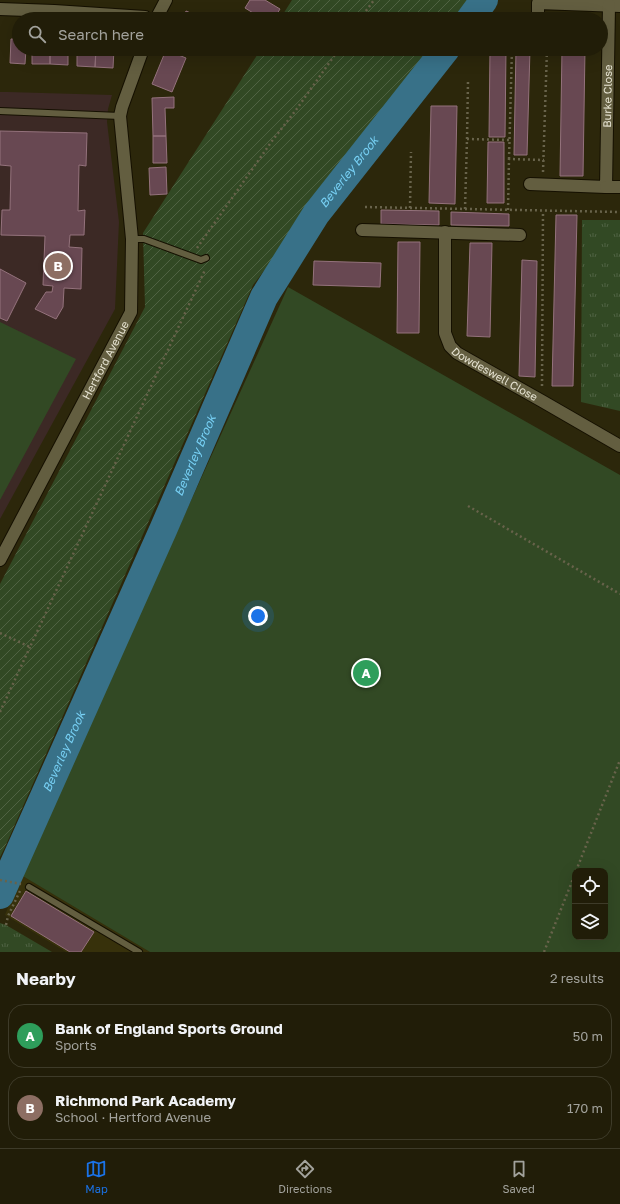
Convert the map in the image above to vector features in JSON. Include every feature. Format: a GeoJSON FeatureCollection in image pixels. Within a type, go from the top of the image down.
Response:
{"type":"FeatureCollection","features":[{"type":"Feature","properties":{"kind":"street"},"geometry":{"type":"LineString","coordinates":[[160,12],[166,0]]}},
{"type":"Feature","properties":{"kind":"street","name":"Burke Close"},"geometry":{"type":"LineString","coordinates":[[538,12],[538,3],[615,5],[606,187]]}},
{"type":"Feature","properties":{"kind":"street"},"geometry":{"type":"LineString","coordinates":[[0,9],[54,5],[103,12]]}},
{"type":"Feature","properties":{"kind":"street","name":"Hertford Avenue"},"geometry":{"type":"LineString","coordinates":[[0,560],[131,312],[132,238],[120,116],[140,56]]}},
{"type":"Feature","properties":{"kind":"street"},"geometry":{"type":"LineString","coordinates":[[530,184],[620,187]]}},
{"type":"Feature","properties":{"kind":"street"},"geometry":{"type":"LineString","coordinates":[[362,230],[520,235]]}},
{"type":"Feature","properties":{"kind":"street","name":"Dowdeswell Close"},"geometry":{"type":"LineString","coordinates":[[445,232],[445,333],[450,346],[456,353],[542,400],[620,446]]}},
{"type":"Feature","properties":{"kind":"lane"},"geometry":{"type":"LineString","coordinates":[[0,111],[120,116]]}},
{"type":"Feature","properties":{"kind":"lane"},"geometry":{"type":"LineString","coordinates":[[132,238],[144,238],[192,257],[203,259]]}},
{"type":"Feature","properties":{"kind":"lane"},"geometry":{"type":"LineString","coordinates":[[26,886],[139,952]]}},
{"type":"Feature","properties":{"kind":"path"},"geometry":{"type":"LineString","coordinates":[[365,12],[374,0]]}},
{"type":"Feature","properties":{"kind":"path"},"geometry":{"type":"LineString","coordinates":[[192,257],[200,243],[272,141],[334,56]]}},
{"type":"Feature","properties":{"kind":"path"},"geometry":{"type":"LineString","coordinates":[[508,210],[512,56]]}},
{"type":"Feature","properties":{"kind":"path"},"geometry":{"type":"LineString","coordinates":[[543,184],[547,56]]}},
{"type":"Feature","properties":{"kind":"path"},"geometry":{"type":"LineString","coordinates":[[465,209],[468,81]]}},
{"type":"Feature","properties":{"kind":"path"},"geometry":{"type":"LineString","coordinates":[[467,139],[510,140]]}},
{"type":"Feature","properties":{"kind":"path"},"geometry":{"type":"LineString","coordinates":[[410,208],[411,152]]}},
{"type":"Feature","properties":{"kind":"path"},"geometry":{"type":"LineString","coordinates":[[509,159],[544,160]]}},
{"type":"Feature","properties":{"kind":"path"},"geometry":{"type":"LineString","coordinates":[[365,206],[620,212]]}},
{"type":"Feature","properties":{"kind":"path"},"geometry":{"type":"LineString","coordinates":[[542,400],[543,211]]}},
{"type":"Feature","properties":{"kind":"path"},"geometry":{"type":"LineString","coordinates":[[0,712],[206,268],[203,259]]}},
{"type":"Feature","properties":{"kind":"path"},"geometry":{"type":"LineString","coordinates":[[468,506],[620,594]]}},
{"type":"Feature","properties":{"kind":"path"},"geometry":{"type":"LineString","coordinates":[[0,633],[30,647]]}},
{"type":"Feature","properties":{"kind":"path"},"geometry":{"type":"LineString","coordinates":[[577,868],[620,760]]}},
{"type":"Feature","properties":{"kind":"path"},"geometry":{"type":"LineString","coordinates":[[0,880],[18,882]]}},
{"type":"Feature","properties":{"kind":"path"},"geometry":{"type":"LineString","coordinates":[[544,952],[572,882]]}},
{"type":"Feature","properties":{"kind":"path"},"geometry":{"type":"LineString","coordinates":[[6,926],[8,916],[26,886]]}},
{"type":"Feature","properties":{"kind":"shaded area"},"geometry":{"type":"Polygon","coordinates":[[[0,92],[112,95],[108,109],[107,122],[119,222],[115,309],[0,519],[0,92]]]}},
{"type":"Feature","properties":{"kind":"shaded area"},"geometry":{"type":"Polygon","coordinates":[[[21,875],[150,952],[66,952],[5,915],[21,875]]]}},
{"type":"Feature","properties":{"kind":"green space"},"geometry":{"type":"Polygon","coordinates":[[[292,0],[470,0],[461,12],[284,12],[292,0]]]}},
{"type":"Feature","properties":{"kind":"green space"},"geometry":{"type":"Polygon","coordinates":[[[257,56],[428,56],[253,285],[0,857],[0,584],[145,307],[143,233],[257,56]]]}},
{"type":"Feature","properties":{"kind":"green space"},"geometry":{"type":"Polygon","coordinates":[[[582,220],[620,220],[620,411],[581,402],[582,220]]]}},
{"type":"Feature","properties":{"kind":"green space"},"geometry":{"type":"Polygon","coordinates":[[[288,287],[620,475],[620,952],[150,952],[21,875],[288,287]]]}},
{"type":"Feature","properties":{"kind":"green space"},"geometry":{"type":"Polygon","coordinates":[[[0,322],[76,359],[0,500],[0,322]]]}},
{"type":"Feature","properties":{"kind":"green space"},"geometry":{"type":"Polygon","coordinates":[[[0,923],[6,925],[52,952],[0,952],[0,923]]]}},
{"type":"Feature","properties":{"kind":"building"},"geometry":{"type":"Polygon","coordinates":[[[250,0],[265,0],[280,9],[278,12],[252,12],[245,8],[250,0]]]}},
{"type":"Feature","properties":{"kind":"building"},"geometry":{"type":"Polygon","coordinates":[[[12,39],[12,56],[26,56],[25,64],[10,63],[12,39]]]}},
{"type":"Feature","properties":{"kind":"building"},"geometry":{"type":"Polygon","coordinates":[[[32,56],[50,56],[50,64],[32,64],[32,56]]]}},
{"type":"Feature","properties":{"kind":"building"},"geometry":{"type":"Polygon","coordinates":[[[50,56],[68,56],[68,65],[50,64],[50,56]]]}},
{"type":"Feature","properties":{"kind":"building"},"geometry":{"type":"Polygon","coordinates":[[[77,56],[96,56],[95,67],[77,66],[77,56]]]}},
{"type":"Feature","properties":{"kind":"building"},"geometry":{"type":"Polygon","coordinates":[[[96,56],[114,56],[113,68],[95,67],[96,56]]]}},
{"type":"Feature","properties":{"kind":"building"},"geometry":{"type":"Polygon","coordinates":[[[164,56],[181,56],[186,58],[172,92],[152,84],[164,56]]]}},
{"type":"Feature","properties":{"kind":"building"},"geometry":{"type":"Polygon","coordinates":[[[490,56],[506,56],[505,137],[489,137],[490,56]]]}},
{"type":"Feature","properties":{"kind":"building"},"geometry":{"type":"Polygon","coordinates":[[[516,56],[530,56],[527,155],[514,155],[516,56]]]}},
{"type":"Feature","properties":{"kind":"building"},"geometry":{"type":"Polygon","coordinates":[[[562,56],[585,56],[583,176],[560,176],[562,56]]]}},
{"type":"Feature","properties":{"kind":"building"},"geometry":{"type":"Polygon","coordinates":[[[174,97],[174,108],[165,108],[166,136],[153,136],[152,98],[174,97]]]}},
{"type":"Feature","properties":{"kind":"building"},"geometry":{"type":"Polygon","coordinates":[[[431,106],[457,106],[455,204],[429,203],[431,106]]]}},
{"type":"Feature","properties":{"kind":"building"},"geometry":{"type":"Polygon","coordinates":[[[0,131],[87,133],[86,166],[79,165],[78,211],[85,210],[84,235],[70,235],[69,247],[82,248],[81,289],[64,288],[63,307],[56,319],[35,309],[46,292],[52,292],[53,286],[43,285],[45,236],[1,235],[2,210],[10,210],[11,166],[0,165],[0,131]]]}},
{"type":"Feature","properties":{"kind":"building"},"geometry":{"type":"Polygon","coordinates":[[[153,136],[166,136],[167,163],[153,163],[153,136]]]}},
{"type":"Feature","properties":{"kind":"building"},"geometry":{"type":"Polygon","coordinates":[[[488,142],[504,142],[504,203],[487,203],[488,142]]]}},
{"type":"Feature","properties":{"kind":"building"},"geometry":{"type":"Polygon","coordinates":[[[166,167],[167,194],[150,195],[149,168],[166,167]]]}},
{"type":"Feature","properties":{"kind":"building"},"geometry":{"type":"Polygon","coordinates":[[[381,210],[439,211],[439,225],[381,224],[381,210]]]}},
{"type":"Feature","properties":{"kind":"building"},"geometry":{"type":"Polygon","coordinates":[[[451,212],[509,214],[509,226],[451,225],[451,212]]]}},
{"type":"Feature","properties":{"kind":"building"},"geometry":{"type":"Polygon","coordinates":[[[556,215],[577,215],[573,386],[552,386],[556,215]]]}},
{"type":"Feature","properties":{"kind":"building"},"geometry":{"type":"Polygon","coordinates":[[[398,242],[420,242],[419,333],[397,333],[398,242]]]}},
{"type":"Feature","properties":{"kind":"building"},"geometry":{"type":"Polygon","coordinates":[[[470,243],[492,243],[490,337],[467,336],[470,243]]]}},
{"type":"Feature","properties":{"kind":"building"},"geometry":{"type":"Polygon","coordinates":[[[522,260],[537,261],[535,377],[519,376],[522,260]]]}},
{"type":"Feature","properties":{"kind":"building"},"geometry":{"type":"Polygon","coordinates":[[[314,261],[381,263],[380,287],[313,285],[314,261]]]}},
{"type":"Feature","properties":{"kind":"building"},"geometry":{"type":"Polygon","coordinates":[[[0,269],[26,283],[7,321],[0,318],[0,269]]]}},
{"type":"Feature","properties":{"kind":"building"},"geometry":{"type":"Polygon","coordinates":[[[26,891],[94,932],[81,952],[70,952],[11,916],[26,891]]]}},
{"type":"Feature","properties":{"kind":"waterway","name":"Beverley Brook"},"geometry":{"type":"LineString","coordinates":[[475,12],[484,0]]}},
{"type":"Feature","properties":{"kind":"waterway","name":"Beverley Brook"},"geometry":{"type":"LineString","coordinates":[[0,895],[163,530],[264,297],[316,214],[440,56]]}},
{"type":"Feature","properties":{"kind":"place","name":"Richmond Park Academy"},"geometry":{"type":"Point","coordinates":[58,266]}},
{"type":"Feature","properties":{"kind":"place","name":"Bank of England Sports Ground"},"geometry":{"type":"Point","coordinates":[366,673]}}]}
